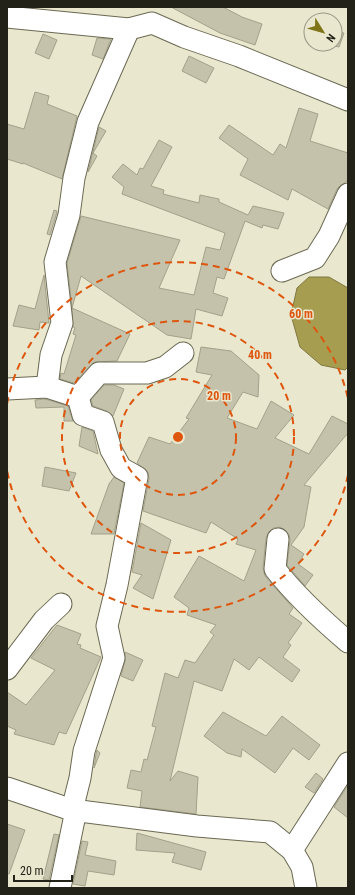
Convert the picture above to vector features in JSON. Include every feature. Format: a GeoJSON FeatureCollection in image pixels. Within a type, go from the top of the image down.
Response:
{"type":"FeatureCollection","features":[{"type":"Feature","properties":{"kind":"street"},"geometry":{"type":"LineString","coordinates":[[7,17],[42,14],[129,29]]}},
{"type":"Feature","properties":{"kind":"street"},"geometry":{"type":"LineString","coordinates":[[47,387],[51,355],[62,323],[56,262],[69,215],[74,178],[88,122],[129,29],[155,15],[184,37],[239,56],[348,100]]}},
{"type":"Feature","properties":{"kind":"street"},"geometry":{"type":"LineString","coordinates":[[282,272],[315,258],[329,236],[348,194]]}},
{"type":"Feature","properties":{"kind":"street"},"geometry":{"type":"LineString","coordinates":[[78,397],[99,373],[147,373],[165,367],[183,353]]}},
{"type":"Feature","properties":{"kind":"street"},"geometry":{"type":"LineString","coordinates":[[7,389],[47,387],[78,397]]}},
{"type":"Feature","properties":{"kind":"street"},"geometry":{"type":"LineString","coordinates":[[60,888],[84,751],[114,658],[107,626],[117,584],[137,477],[121,468],[111,450],[103,422],[83,415],[78,397]]}},
{"type":"Feature","properties":{"kind":"street"},"geometry":{"type":"LineString","coordinates":[[278,539],[275,568],[288,586],[322,620],[348,642]]}},
{"type":"Feature","properties":{"kind":"street"},"geometry":{"type":"LineString","coordinates":[[7,669],[44,620],[61,604]]}},
{"type":"Feature","properties":{"kind":"street"},"geometry":{"type":"LineString","coordinates":[[292,850],[348,763]]}},
{"type":"Feature","properties":{"kind":"street"},"geometry":{"type":"LineString","coordinates":[[7,788],[74,810],[197,826],[270,832],[292,850],[302,867],[306,888]]}},
{"type":"Feature","properties":{"kind":"shaded area"},"geometry":{"type":"Polygon","coordinates":[[[309,277],[329,277],[348,288],[348,367],[345,370],[321,365],[300,347],[291,315],[297,288],[309,277]]]}},
{"type":"Feature","properties":{"kind":"building"},"geometry":{"type":"Polygon","coordinates":[[[171,7],[223,7],[242,17],[262,24],[255,45],[220,33],[171,7]]]}},
{"type":"Feature","properties":{"kind":"building"},"geometry":{"type":"Polygon","coordinates":[[[43,34],[57,40],[49,59],[35,53],[43,34]]]}},
{"type":"Feature","properties":{"kind":"building"},"geometry":{"type":"Polygon","coordinates":[[[97,38],[111,39],[103,59],[92,55],[97,38]]]}},
{"type":"Feature","properties":{"kind":"building"},"geometry":{"type":"Polygon","coordinates":[[[189,56],[214,68],[206,83],[182,71],[189,56]]]}},
{"type":"Feature","properties":{"kind":"building"},"geometry":{"type":"Polygon","coordinates":[[[35,92],[49,96],[47,104],[77,116],[62,179],[23,163],[7,159],[7,124],[24,129],[35,92]]]}},
{"type":"Feature","properties":{"kind":"building"},"geometry":{"type":"Polygon","coordinates":[[[299,108],[318,114],[310,141],[348,153],[348,180],[337,189],[328,209],[292,189],[288,200],[240,175],[248,159],[219,138],[229,125],[273,155],[280,144],[286,148],[299,108]]]}},
{"type":"Feature","properties":{"kind":"building"},"geometry":{"type":"Polygon","coordinates":[[[99,127],[106,131],[93,153],[97,156],[88,172],[99,127]]]}},
{"type":"Feature","properties":{"kind":"building"},"geometry":{"type":"Polygon","coordinates":[[[159,140],[172,147],[151,186],[164,190],[163,194],[199,203],[200,195],[219,199],[219,202],[248,215],[253,206],[284,213],[278,229],[263,225],[262,228],[245,221],[224,279],[217,277],[213,293],[228,298],[222,316],[196,309],[191,339],[167,335],[81,276],[72,308],[67,263],[81,216],[180,240],[159,288],[194,295],[206,247],[220,250],[225,233],[122,194],[124,187],[112,177],[123,164],[137,175],[140,168],[143,169],[159,140]]]}},
{"type":"Feature","properties":{"kind":"building"},"geometry":{"type":"Polygon","coordinates":[[[54,210],[57,212],[50,235],[47,234],[54,210]]]}},
{"type":"Feature","properties":{"kind":"building"},"geometry":{"type":"Polygon","coordinates":[[[44,275],[49,323],[40,322],[39,330],[13,326],[19,305],[35,309],[44,275]]]}},
{"type":"Feature","properties":{"kind":"building"},"geometry":{"type":"Polygon","coordinates":[[[72,308],[130,334],[117,361],[94,362],[74,383],[60,379],[61,373],[64,374],[76,335],[73,334],[75,328],[73,327],[72,308]]]}},
{"type":"Feature","properties":{"kind":"building"},"geometry":{"type":"Polygon","coordinates":[[[201,347],[231,351],[259,375],[258,397],[243,392],[227,418],[257,429],[271,401],[294,415],[275,438],[309,454],[332,416],[348,424],[348,433],[304,485],[311,487],[304,527],[291,545],[304,554],[298,564],[313,575],[305,586],[287,565],[290,540],[289,534],[280,527],[273,528],[266,538],[263,568],[265,576],[293,608],[289,614],[302,623],[288,643],[291,645],[283,657],[300,670],[292,682],[259,657],[249,670],[234,659],[222,691],[194,681],[170,781],[178,771],[198,777],[196,814],[140,807],[142,791],[127,788],[131,770],[141,772],[144,759],[147,760],[156,727],[152,726],[165,673],[178,678],[185,660],[195,663],[214,635],[210,632],[216,625],[187,615],[189,608],[174,597],[199,556],[244,581],[256,550],[236,544],[238,539],[211,522],[206,533],[143,511],[149,479],[148,472],[137,463],[149,437],[170,444],[189,419],[186,418],[212,375],[196,372],[201,347]]]}},
{"type":"Feature","properties":{"kind":"building"},"geometry":{"type":"Polygon","coordinates":[[[104,385],[114,385],[124,389],[113,416],[107,411],[93,406],[91,400],[104,385]]]}},
{"type":"Feature","properties":{"kind":"building"},"geometry":{"type":"Polygon","coordinates":[[[45,399],[68,406],[73,421],[64,421],[64,407],[36,408],[35,400],[45,399]]]}},
{"type":"Feature","properties":{"kind":"building"},"geometry":{"type":"Polygon","coordinates":[[[82,427],[93,431],[98,454],[79,446],[82,427]]]}},
{"type":"Feature","properties":{"kind":"building"},"geometry":{"type":"Polygon","coordinates":[[[45,467],[76,473],[69,491],[42,486],[45,467]]]}},
{"type":"Feature","properties":{"kind":"building"},"geometry":{"type":"Polygon","coordinates":[[[114,477],[124,483],[114,534],[91,534],[109,484],[114,477]]]}},
{"type":"Feature","properties":{"kind":"building"},"geometry":{"type":"Polygon","coordinates":[[[141,523],[171,540],[153,599],[133,588],[142,575],[132,572],[141,523]]]}},
{"type":"Feature","properties":{"kind":"building"},"geometry":{"type":"Polygon","coordinates":[[[57,625],[81,634],[77,644],[81,645],[80,648],[101,657],[66,734],[59,732],[54,745],[14,734],[16,730],[7,726],[7,692],[26,705],[55,670],[31,658],[57,625]]]}},
{"type":"Feature","properties":{"kind":"building"},"geometry":{"type":"Polygon","coordinates":[[[125,652],[143,660],[133,681],[121,676],[125,661],[125,652]]]}},
{"type":"Feature","properties":{"kind":"building"},"geometry":{"type":"Polygon","coordinates":[[[223,712],[266,736],[282,716],[320,745],[309,760],[293,748],[275,773],[242,749],[241,757],[227,753],[204,736],[223,712]]]}},
{"type":"Feature","properties":{"kind":"building"},"geometry":{"type":"Polygon","coordinates":[[[97,750],[100,753],[94,768],[96,754],[97,750]]]}},
{"type":"Feature","properties":{"kind":"building"},"geometry":{"type":"Polygon","coordinates":[[[316,773],[323,779],[314,793],[305,787],[316,773]]]}},
{"type":"Feature","properties":{"kind":"building"},"geometry":{"type":"Polygon","coordinates":[[[348,785],[348,818],[334,807],[348,785]]]}},
{"type":"Feature","properties":{"kind":"building"},"geometry":{"type":"Polygon","coordinates":[[[7,824],[25,830],[9,874],[7,874],[7,824]]]}},
{"type":"Feature","properties":{"kind":"building"},"geometry":{"type":"Polygon","coordinates":[[[137,833],[206,852],[201,870],[172,862],[175,853],[136,850],[137,833]]]}},
{"type":"Feature","properties":{"kind":"building"},"geometry":{"type":"Polygon","coordinates":[[[54,834],[59,835],[49,880],[43,879],[54,834]]]}},
{"type":"Feature","properties":{"kind":"building"},"geometry":{"type":"Polygon","coordinates":[[[82,841],[88,842],[85,855],[116,861],[114,875],[88,871],[85,886],[73,884],[82,841]]]}}]}
